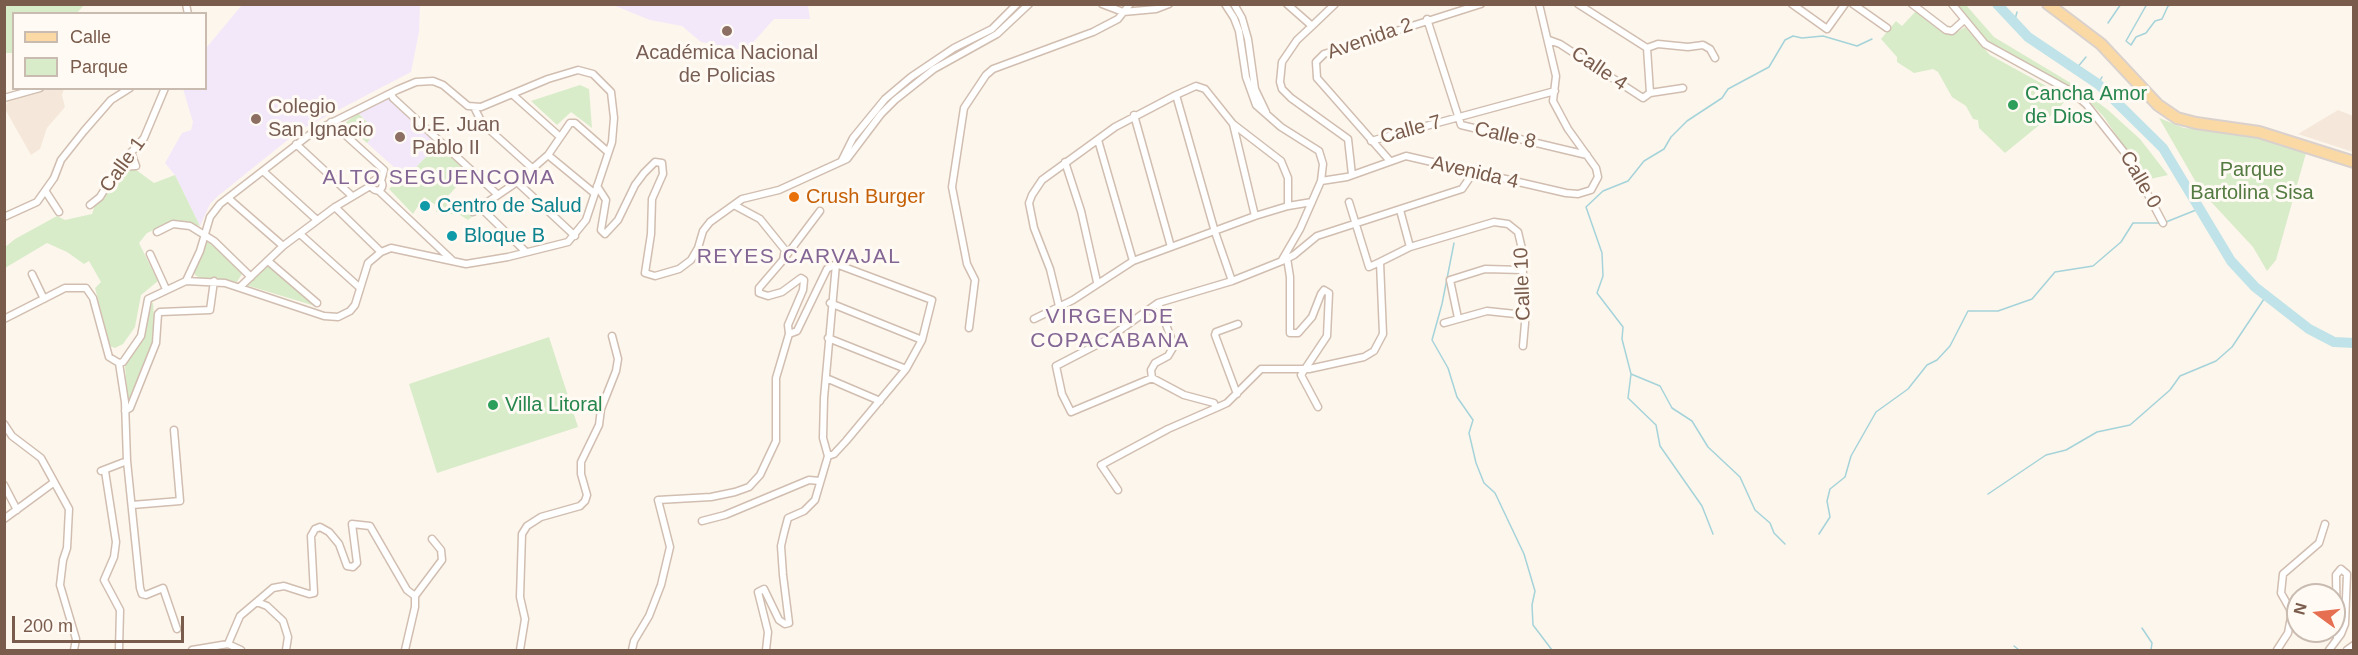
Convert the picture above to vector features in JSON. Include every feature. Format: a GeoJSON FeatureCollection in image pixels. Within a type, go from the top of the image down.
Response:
{"type":"FeatureCollection","features":[{"type":"Feature","properties":{"kind":"main road"},"geometry":{"type":"LineString","coordinates":[[2048,4],[2101,44],[2148,95],[2177,118],[2259,132],[2354,162]]}},
{"type":"Feature","properties":{"kind":"street"},"geometry":{"type":"LineString","coordinates":[[994,32],[1017,4]]}},
{"type":"Feature","properties":{"kind":"street"},"geometry":{"type":"LineString","coordinates":[[597,186],[606,200],[601,231],[607,233],[618,220],[644,173],[655,162],[662,162],[663,174],[652,199],[651,234],[644,269],[648,276],[667,274],[691,260],[698,248],[703,231],[742,199],[779,190],[842,160],[852,138],[885,99],[911,77],[954,48],[994,32],[1029,4]]}},
{"type":"Feature","properties":{"kind":"street"},"geometry":{"type":"LineString","coordinates":[[1102,4],[1123,12],[1156,9],[1169,4]]}},
{"type":"Feature","properties":{"kind":"street"},"geometry":{"type":"LineString","coordinates":[[969,328],[975,280],[967,264],[952,187],[964,108],[986,75],[993,69],[1093,32],[1118,19],[1130,4]]}},
{"type":"Feature","properties":{"kind":"street"},"geometry":{"type":"LineString","coordinates":[[1225,4],[1234,18],[1242,43],[1249,91],[1256,105],[1281,127],[1318,151],[1323,164],[1321,180],[1284,260],[1290,277],[1290,333],[1298,333],[1312,317],[1323,292],[1328,291],[1330,295],[1327,336],[1303,369],[1302,379],[1318,407]]}},
{"type":"Feature","properties":{"kind":"street"},"geometry":{"type":"LineString","coordinates":[[1234,4],[1242,18],[1248,39],[1255,89],[1267,113]]}},
{"type":"Feature","properties":{"kind":"street"},"geometry":{"type":"LineString","coordinates":[[1287,4],[1312,26]]}},
{"type":"Feature","properties":{"kind":"street"},"geometry":{"type":"LineString","coordinates":[[1335,4],[1297,40],[1282,62],[1280,82],[1282,89],[1291,98],[1348,139],[1352,175]]}},
{"type":"Feature","properties":{"kind":"street","name":"Avenida 2"},"geometry":{"type":"LineString","coordinates":[[1390,161],[1317,78],[1316,62],[1324,54],[1427,19],[1480,4]]}},
{"type":"Feature","properties":{"kind":"street"},"geometry":{"type":"LineString","coordinates":[[1539,4],[1556,76],[1553,101],[1588,155]]}},
{"type":"Feature","properties":{"kind":"street"},"geometry":{"type":"LineString","coordinates":[[1578,4],[1647,48]]}},
{"type":"Feature","properties":{"kind":"street"},"geometry":{"type":"LineString","coordinates":[[1792,4],[1827,29],[1845,4]]}},
{"type":"Feature","properties":{"kind":"street"},"geometry":{"type":"LineString","coordinates":[[1853,4],[1887,28]]}},
{"type":"Feature","properties":{"kind":"street"},"geometry":{"type":"LineString","coordinates":[[1912,4],[1946,30],[1952,31],[1963,21]]}},
{"type":"Feature","properties":{"kind":"street","name":"Calle 0"},"geometry":{"type":"LineString","coordinates":[[1952,4],[1963,21],[1993,50],[2073,92],[2086,104],[2128,157],[2163,222]]}},
{"type":"Feature","properties":{"kind":"street","name":"Calle 8"},"geometry":{"type":"LineString","coordinates":[[1427,19],[1461,125],[1588,155]]}},
{"type":"Feature","properties":{"kind":"street","name":"Calle 4"},"geometry":{"type":"LineString","coordinates":[[1549,40],[1560,44],[1642,98],[1650,93],[1683,88]]}},
{"type":"Feature","properties":{"kind":"street"},"geometry":{"type":"LineString","coordinates":[[1647,48],[1658,44],[1688,47],[1702,45],[1710,48],[1715,58]]}},
{"type":"Feature","properties":{"kind":"street"},"geometry":{"type":"LineString","coordinates":[[1647,48],[1650,93]]}},
{"type":"Feature","properties":{"kind":"street"},"geometry":{"type":"LineString","coordinates":[[119,363],[123,362],[141,336],[148,299],[186,281],[214,281],[240,287],[324,316],[338,317],[350,311],[355,305],[368,263],[381,252],[391,248],[466,264],[568,242],[586,220],[608,152],[614,117],[611,92],[593,74],[578,70],[565,73],[489,105],[474,107],[462,102],[443,85],[433,81],[417,82],[391,93],[331,122],[296,144],[228,198],[210,217],[205,236],[186,281]]}},
{"type":"Feature","properties":{"kind":"street"},"geometry":{"type":"LineString","coordinates":[[1059,306],[1050,269],[1034,228],[1029,203],[1042,180],[1134,115],[1196,86],[1205,89],[1233,124],[1281,161],[1288,178],[1288,206]]}},
{"type":"Feature","properties":{"kind":"street"},"geometry":{"type":"LineString","coordinates":[[4,98],[33,90]]}},
{"type":"Feature","properties":{"kind":"street"},"geometry":{"type":"LineString","coordinates":[[4,218],[37,202],[46,192],[69,149],[111,100],[127,90]]}},
{"type":"Feature","properties":{"kind":"street","name":"Calle 1"},"geometry":{"type":"LineString","coordinates":[[90,206],[100,197],[118,167],[144,138],[164,90]]}},
{"type":"Feature","properties":{"kind":"street","name":"Calle 7"},"geometry":{"type":"LineString","coordinates":[[1371,141],[1555,91]]}},
{"type":"Feature","properties":{"kind":"street"},"geometry":{"type":"LineString","coordinates":[[391,93],[393,98],[497,194]]}},
{"type":"Feature","properties":{"kind":"street"},"geometry":{"type":"LineString","coordinates":[[512,94],[559,136]]}},
{"type":"Feature","properties":{"kind":"street"},"geometry":{"type":"LineString","coordinates":[[1176,95],[1215,232],[1232,281]]}},
{"type":"Feature","properties":{"kind":"street"},"geometry":{"type":"LineString","coordinates":[[474,107],[482,123],[532,168]]}},
{"type":"Feature","properties":{"kind":"street"},"geometry":{"type":"LineString","coordinates":[[1134,115],[1171,247]]}},
{"type":"Feature","properties":{"kind":"street"},"geometry":{"type":"LineString","coordinates":[[331,122],[384,170],[381,181],[383,186],[379,191]]}},
{"type":"Feature","properties":{"kind":"street"},"geometry":{"type":"LineString","coordinates":[[473,212],[517,182],[548,155],[566,126],[575,123],[608,152]]}},
{"type":"Feature","properties":{"kind":"street"},"geometry":{"type":"LineString","coordinates":[[1233,124],[1255,216]]}},
{"type":"Feature","properties":{"kind":"street"},"geometry":{"type":"LineString","coordinates":[[1098,140],[1133,261]]}},
{"type":"Feature","properties":{"kind":"street"},"geometry":{"type":"LineString","coordinates":[[296,144],[352,196]]}},
{"type":"Feature","properties":{"kind":"street"},"geometry":{"type":"LineString","coordinates":[[118,167],[136,166],[131,152]]}},
{"type":"Feature","properties":{"kind":"street"},"geometry":{"type":"LineString","coordinates":[[548,155],[594,193]]}},
{"type":"Feature","properties":{"kind":"street","name":"Avenida 4"},"geometry":{"type":"LineString","coordinates":[[1321,180],[1352,175],[1406,156],[1473,173],[1578,194],[1591,190],[1598,177],[1596,168],[1588,155]]}},
{"type":"Feature","properties":{"kind":"street"},"geometry":{"type":"LineString","coordinates":[[1065,162],[1081,211],[1097,282]]}},
{"type":"Feature","properties":{"kind":"street"},"geometry":{"type":"LineString","coordinates":[[263,171],[317,220]]}},
{"type":"Feature","properties":{"kind":"street"},"geometry":{"type":"LineString","coordinates":[[1152,378],[1071,412],[1062,394],[1056,366],[1106,340],[1158,303],[1232,281],[1284,260],[1317,236],[1462,189],[1473,173]]}},
{"type":"Feature","properties":{"kind":"street"},"geometry":{"type":"LineString","coordinates":[[240,287],[284,246],[317,220],[372,185],[375,180],[381,181]]}},
{"type":"Feature","properties":{"kind":"street"},"geometry":{"type":"LineString","coordinates":[[517,182],[575,236]]}},
{"type":"Feature","properties":{"kind":"street"},"geometry":{"type":"LineString","coordinates":[[372,185],[374,190],[379,191],[453,261]]}},
{"type":"Feature","properties":{"kind":"street"},"geometry":{"type":"LineString","coordinates":[[46,192],[59,212]]}},
{"type":"Feature","properties":{"kind":"street"},"geometry":{"type":"LineString","coordinates":[[228,198],[284,246]]}},
{"type":"Feature","properties":{"kind":"street"},"geometry":{"type":"LineString","coordinates":[[1034,319],[1133,261],[1255,216],[1288,206],[1312,202]]}},
{"type":"Feature","properties":{"kind":"street"},"geometry":{"type":"LineString","coordinates":[[1349,202],[1369,267],[1410,247],[1400,210]]}},
{"type":"Feature","properties":{"kind":"street"},"geometry":{"type":"LineString","coordinates":[[734,205],[760,219],[784,250],[783,260]]}},
{"type":"Feature","properties":{"kind":"street"},"geometry":{"type":"LineString","coordinates":[[335,207],[381,252]]}},
{"type":"Feature","properties":{"kind":"street"},"geometry":{"type":"LineString","coordinates":[[480,207],[526,252]]}},
{"type":"Feature","properties":{"kind":"street"},"geometry":{"type":"LineString","coordinates":[[632,651],[634,641],[649,616],[661,585],[670,547],[657,500],[711,497],[749,487],[760,475],[776,441],[776,378],[789,334],[788,326],[803,290],[804,280],[801,278],[782,292],[768,296],[759,291],[820,211]]}},
{"type":"Feature","properties":{"kind":"street","name":"Calle 10"},"geometry":{"type":"LineString","coordinates":[[1410,247],[1494,222],[1503,222],[1512,226],[1521,235],[1525,315],[1523,346]]}},
{"type":"Feature","properties":{"kind":"street"},"geometry":{"type":"LineString","coordinates":[[157,232],[173,224],[182,224],[214,241],[251,277]]}},
{"type":"Feature","properties":{"kind":"street"},"geometry":{"type":"LineString","coordinates":[[300,234],[360,287]]}},
{"type":"Feature","properties":{"kind":"street"},"geometry":{"type":"LineString","coordinates":[[434,258],[441,249]]}},
{"type":"Feature","properties":{"kind":"street"},"geometry":{"type":"LineString","coordinates":[[150,254],[166,289]]}},
{"type":"Feature","properties":{"kind":"street"},"geometry":{"type":"LineString","coordinates":[[268,261],[317,303]]}},
{"type":"Feature","properties":{"kind":"street"},"geometry":{"type":"LineString","coordinates":[[1118,490],[1101,465],[1168,429],[1216,408],[1236,394],[1261,369],[1303,369],[1364,357],[1380,344],[1384,313],[1380,262]]}},
{"type":"Feature","properties":{"kind":"street"},"geometry":{"type":"LineString","coordinates":[[789,334],[797,332],[827,269],[836,264],[932,300],[922,340],[906,369],[834,454],[828,456]]}},
{"type":"Feature","properties":{"kind":"street"},"geometry":{"type":"LineString","coordinates":[[766,651],[768,632],[758,592],[764,589],[779,620],[785,624],[789,623],[782,556],[784,533],[788,518],[804,511],[815,500],[828,456],[824,438],[826,378],[830,303],[836,264]]}},
{"type":"Feature","properties":{"kind":"street"},"geometry":{"type":"LineString","coordinates":[[1458,318],[1450,280],[1485,269],[1523,270]]}},
{"type":"Feature","properties":{"kind":"street"},"geometry":{"type":"LineString","coordinates":[[32,274],[44,299]]}},
{"type":"Feature","properties":{"kind":"street"},"geometry":{"type":"LineString","coordinates":[[125,411],[130,408],[156,343],[158,314],[160,312],[210,310],[214,281]]}},
{"type":"Feature","properties":{"kind":"street"},"geometry":{"type":"LineString","coordinates":[[4,319],[65,288],[86,288],[93,298],[109,357],[119,363]]}},
{"type":"Feature","properties":{"kind":"street"},"geometry":{"type":"LineString","coordinates":[[830,303],[922,340]]}},
{"type":"Feature","properties":{"kind":"street"},"geometry":{"type":"LineString","coordinates":[[1152,378],[1151,370],[1155,363],[1168,356],[1174,346],[1158,303]]}},
{"type":"Feature","properties":{"kind":"street"},"geometry":{"type":"LineString","coordinates":[[1444,323],[1487,311],[1525,315]]}},
{"type":"Feature","properties":{"kind":"street"},"geometry":{"type":"LineString","coordinates":[[1236,394],[1215,335],[1216,332],[1238,324]]}},
{"type":"Feature","properties":{"kind":"street"},"geometry":{"type":"LineString","coordinates":[[520,651],[525,619],[520,597],[519,542],[526,526],[541,517],[580,506],[585,501],[587,495],[581,474],[581,462],[599,425],[601,409],[616,371],[618,359],[612,336]]}},
{"type":"Feature","properties":{"kind":"street"},"geometry":{"type":"LineString","coordinates":[[828,338],[906,369]]}},
{"type":"Feature","properties":{"kind":"street"},"geometry":{"type":"LineString","coordinates":[[119,363],[141,592],[146,595],[163,588],[177,629]]}},
{"type":"Feature","properties":{"kind":"street"},"geometry":{"type":"LineString","coordinates":[[826,378],[880,401]]}},
{"type":"Feature","properties":{"kind":"street"},"geometry":{"type":"LineString","coordinates":[[1152,378],[1184,395],[1214,403],[1216,408]]}},
{"type":"Feature","properties":{"kind":"street"},"geometry":{"type":"LineString","coordinates":[[4,424],[12,436],[40,458],[69,509],[67,548],[60,585],[75,633],[74,651]]}},
{"type":"Feature","properties":{"kind":"street"},"geometry":{"type":"LineString","coordinates":[[132,505],[180,501],[174,430]]}},
{"type":"Feature","properties":{"kind":"street"},"geometry":{"type":"LineString","coordinates":[[4,441],[12,436]]}},
{"type":"Feature","properties":{"kind":"street"},"geometry":{"type":"LineString","coordinates":[[119,651],[120,610],[104,580],[114,557],[116,543],[103,471],[127,461]]}},
{"type":"Feature","properties":{"kind":"street"},"geometry":{"type":"LineString","coordinates":[[702,521],[725,515],[808,480],[820,481]]}},
{"type":"Feature","properties":{"kind":"street"},"geometry":{"type":"LineString","coordinates":[[4,519],[53,483]]}},
{"type":"Feature","properties":{"kind":"street"},"geometry":{"type":"LineString","coordinates":[[4,485],[17,510]]}},
{"type":"Feature","properties":{"kind":"street"},"geometry":{"type":"LineString","coordinates":[[228,644],[240,616],[279,586],[309,594],[314,592],[311,536],[318,528],[329,532],[339,544],[347,566],[355,566],[351,530],[355,522],[368,525],[407,590],[415,596]]}},
{"type":"Feature","properties":{"kind":"street"},"geometry":{"type":"LineString","coordinates":[[2277,651],[2290,626],[2290,609],[2280,586],[2283,574],[2319,543],[2325,524]]}},
{"type":"Feature","properties":{"kind":"street"},"geometry":{"type":"LineString","coordinates":[[405,651],[415,607],[415,596],[442,560],[441,550],[432,539]]}},
{"type":"Feature","properties":{"kind":"street"},"geometry":{"type":"LineString","coordinates":[[2341,569],[2347,574],[2347,606],[2345,624],[2337,638],[2336,576],[2341,569]]}},
{"type":"Feature","properties":{"kind":"street"},"geometry":{"type":"LineString","coordinates":[[257,602],[267,606],[283,621],[287,631],[286,651]]}},
{"type":"Feature","properties":{"kind":"street"},"geometry":{"type":"LineString","coordinates":[[192,651],[228,644],[241,651]]}},
{"type":"Feature","properties":{"kind":"street"},"geometry":{"type":"LineString","coordinates":[[2347,651],[2354,645]]}},
{"type":"Feature","properties":{"kind":"shaded area","name":"Colegio San Ignacio"},"geometry":{"type":"Polygon","coordinates":[[[242,5],[420,5],[419,32],[411,72],[300,130],[218,196],[210,204],[200,226],[175,175],[165,163],[182,133],[191,130],[193,122],[183,90],[207,90],[207,47],[242,5]]]}},
{"type":"Feature","properties":{"kind":"shaded area","name":"Académica Nacional de Policias"},"geometry":{"type":"Polygon","coordinates":[[[613,5],[808,5],[810,19],[774,19],[748,48],[736,49],[701,42],[682,26],[650,20],[613,5]]]}},
{"type":"Feature","properties":{"kind":"shaded area"},"geometry":{"type":"Polygon","coordinates":[[[27,90],[64,90],[62,95],[65,107],[47,128],[40,149],[31,155],[5,109],[8,100],[29,94],[27,90]]]}},
{"type":"Feature","properties":{"kind":"shaded area","name":"U.E. Juan Pablo II"},"geometry":{"type":"Polygon","coordinates":[[[388,98],[437,145],[406,178],[367,143],[376,131],[358,113],[388,98]]]}},
{"type":"Feature","properties":{"kind":"shaded area"},"geometry":{"type":"Polygon","coordinates":[[[2338,110],[2353,116],[2353,152],[2298,134],[2338,110]]]}},
{"type":"Feature","properties":{"kind":"green space"},"geometry":{"type":"Polygon","coordinates":[[[5,4],[84,4],[78,12],[12,12],[12,53],[5,53],[5,4]]]}},
{"type":"Feature","properties":{"kind":"green space"},"geometry":{"type":"Polygon","coordinates":[[[1956,5],[1966,5],[1994,37],[2079,88],[2108,110],[2140,139],[2168,175],[2146,180],[2104,117],[2084,96],[1988,42],[1956,5]]]}},
{"type":"Feature","properties":{"kind":"green space"},"geometry":{"type":"Polygon","coordinates":[[[1916,11],[1945,33],[1954,34],[1965,27],[1990,55],[2068,98],[2054,113],[2005,153],[1979,128],[1978,120],[1973,119],[1966,106],[1952,97],[1938,72],[1933,69],[1914,73],[1897,62],[1897,57],[1881,39],[1896,21],[1902,26],[1916,11]]]}},
{"type":"Feature","properties":{"kind":"green space"},"geometry":{"type":"Polygon","coordinates":[[[580,85],[589,89],[592,128],[571,112],[557,125],[531,101],[580,85]]]}},
{"type":"Feature","properties":{"kind":"green space"},"geometry":{"type":"Polygon","coordinates":[[[358,113],[376,131],[367,143],[345,123],[358,113]]]}},
{"type":"Feature","properties":{"kind":"green space","name":"Parque Bartolina Sisa"},"geometry":{"type":"Polygon","coordinates":[[[2159,118],[2184,128],[2227,131],[2259,138],[2306,153],[2276,260],[2267,271],[2253,247],[2201,191],[2159,118]]]}},
{"type":"Feature","properties":{"kind":"green space"},"geometry":{"type":"Polygon","coordinates":[[[437,145],[469,173],[448,196],[457,205],[473,212],[473,216],[468,220],[460,215],[436,212],[437,206],[424,197],[413,214],[389,189],[396,182],[388,176],[395,167],[407,177],[437,145]]]}},
{"type":"Feature","properties":{"kind":"green space"},"geometry":{"type":"Polygon","coordinates":[[[134,163],[132,167],[154,183],[175,175],[200,226],[177,220],[147,233],[139,243],[158,281],[141,295],[135,327],[123,344],[115,348],[110,346],[95,288],[101,282],[89,261],[84,264],[67,252],[47,243],[5,268],[4,248],[15,239],[57,216],[65,220],[92,214],[96,202],[120,165],[134,163]]]}},
{"type":"Feature","properties":{"kind":"green space"},"geometry":{"type":"Polygon","coordinates":[[[207,241],[243,272],[237,282],[202,279],[195,275],[193,269],[207,241]]]}},
{"type":"Feature","properties":{"kind":"green space"},"geometry":{"type":"Polygon","coordinates":[[[265,266],[270,266],[315,306],[246,285],[265,266]]]}},
{"type":"Feature","properties":{"kind":"green space"},"geometry":{"type":"Polygon","coordinates":[[[153,302],[155,336],[128,406],[125,365],[140,343],[145,330],[147,311],[153,302]]]}},
{"type":"Feature","properties":{"kind":"green space","name":"Villa Litoral"},"geometry":{"type":"Polygon","coordinates":[[[549,337],[578,427],[437,473],[409,384],[549,337]]]}},
{"type":"Feature","properties":{"kind":"waterway"},"geometry":{"type":"LineString","coordinates":[[1997,4],[2028,37],[2098,84],[2163,148],[2231,261],[2255,287],[2309,329],[2334,342],[2354,343]]}},
{"type":"Feature","properties":{"kind":"waterway"},"geometry":{"type":"LineString","coordinates":[[2108,23],[2121,4]]}},
{"type":"Feature","properties":{"kind":"waterway"},"geometry":{"type":"LineString","coordinates":[[2147,4],[2126,41],[2131,45],[2136,37],[2146,33],[2155,21],[2162,19],[2168,6],[2175,4]]}},
{"type":"Feature","properties":{"kind":"waterway"},"geometry":{"type":"LineString","coordinates":[[2014,23],[2017,12]]}},
{"type":"Feature","properties":{"kind":"waterway"},"geometry":{"type":"LineString","coordinates":[[1713,534],[1702,506],[1660,446],[1656,425],[1628,398],[1631,374],[1622,339],[1623,327],[1597,293],[1603,276],[1602,253],[1586,207],[1603,191],[1628,181],[1644,161],[1664,149],[1671,137],[1687,121],[1722,98],[1728,89],[1769,67],[1785,40],[1793,36],[1802,38],[1823,36],[1857,46],[1872,39]]}},
{"type":"Feature","properties":{"kind":"waterway"},"geometry":{"type":"LineString","coordinates":[[2076,69],[2086,57]]}},
{"type":"Feature","properties":{"kind":"waterway"},"geometry":{"type":"LineString","coordinates":[[2098,84],[2102,77]]}},
{"type":"Feature","properties":{"kind":"waterway"},"geometry":{"type":"LineString","coordinates":[[2166,222],[2201,208]]}},
{"type":"Feature","properties":{"kind":"waterway"},"geometry":{"type":"LineString","coordinates":[[1819,534],[1830,517],[1827,501],[1830,489],[1845,477],[1851,456],[1876,412],[1908,389],[1927,365],[1937,360],[1950,346],[1968,311],[1998,311],[2032,299],[2055,272],[2093,266],[2121,242],[2133,223],[2159,223]]}},
{"type":"Feature","properties":{"kind":"waterway"},"geometry":{"type":"LineString","coordinates":[[1454,243],[1432,340],[1448,368],[1457,397],[1473,420],[1469,433],[1476,463],[1484,483],[1495,493],[1524,554],[1535,591],[1532,605],[1533,625],[1552,650]]}},
{"type":"Feature","properties":{"kind":"waterway"},"geometry":{"type":"LineString","coordinates":[[1988,494],[2046,455],[2066,450],[2097,432],[2130,425],[2170,390],[2180,376],[2216,361],[2232,347],[2266,296]]}},
{"type":"Feature","properties":{"kind":"waterway"},"geometry":{"type":"LineString","coordinates":[[1631,374],[1660,386],[1672,408],[1692,421],[1708,447],[1740,477],[1755,510],[1770,523],[1774,533],[1785,544]]}},
{"type":"Feature","properties":{"kind":"waterway"},"geometry":{"type":"LineString","coordinates":[[2142,628],[2152,643],[2151,650]]}},
{"type":"Feature","properties":{"kind":"waterway"},"geometry":{"type":"LineString","coordinates":[[2014,646],[2019,650]]}},
{"type":"Feature","properties":{"kind":"place","name":"Académica Nacional de Policias"},"geometry":{"type":"Point","coordinates":[727,31]}},
{"type":"Feature","properties":{"kind":"place","name":"Cancha Amor de Dios"},"geometry":{"type":"Point","coordinates":[2013,105]}},
{"type":"Feature","properties":{"kind":"place","name":"Colegio San Ignacio"},"geometry":{"type":"Point","coordinates":[256,119]}},
{"type":"Feature","properties":{"kind":"place","name":"U.E. Juan Pablo II"},"geometry":{"type":"Point","coordinates":[400,137]}},
{"type":"Feature","properties":{"kind":"place","name":"Crush Burger"},"geometry":{"type":"Point","coordinates":[794,197]}},
{"type":"Feature","properties":{"kind":"place","name":"Centro de Salud"},"geometry":{"type":"Point","coordinates":[425,206]}},
{"type":"Feature","properties":{"kind":"place","name":"Bloque B"},"geometry":{"type":"Point","coordinates":[452,236]}},
{"type":"Feature","properties":{"kind":"place","name":"Villa Litoral"},"geometry":{"type":"Point","coordinates":[493,405]}},
{"type":"Feature","properties":{"kind":"district","name":"ALTO SEGUENCOMA"},"geometry":{"type":"Point","coordinates":[439,178]}},
{"type":"Feature","properties":{"kind":"district","name":"REYES CARVAJAL"},"geometry":{"type":"Point","coordinates":[799,257]}},
{"type":"Feature","properties":{"kind":"district","name":"VIRGEN DE COPACABANA"},"geometry":{"type":"Point","coordinates":[1110,329]}}]}
